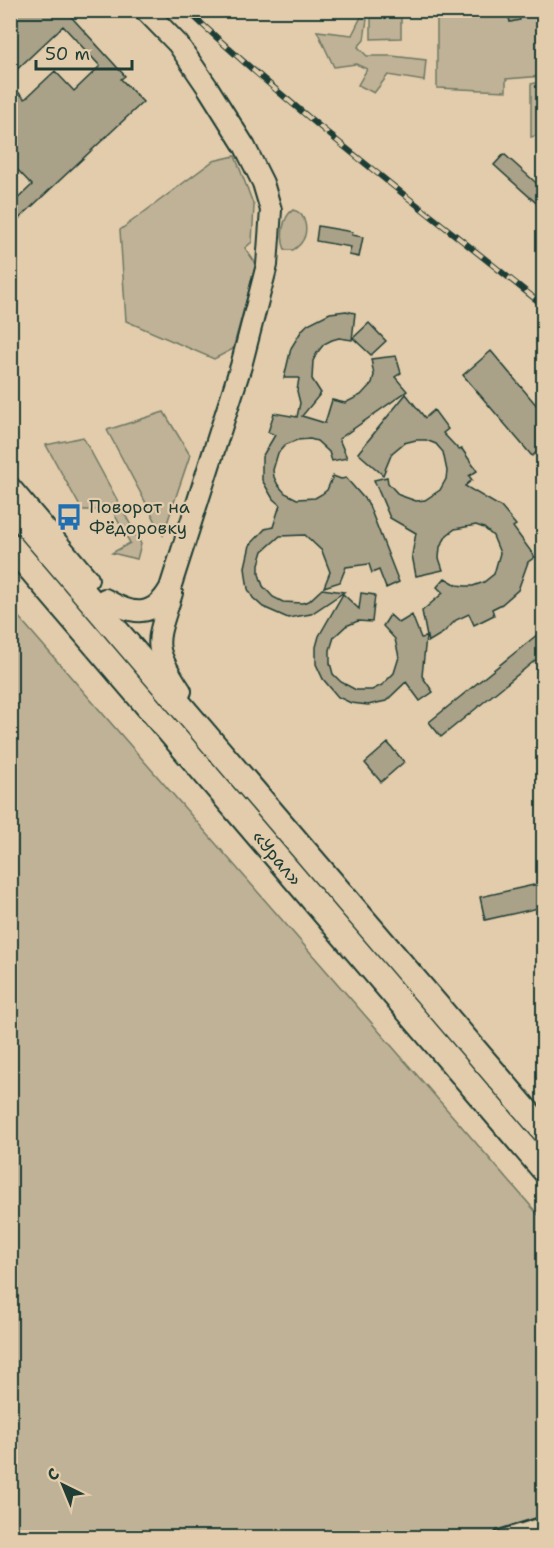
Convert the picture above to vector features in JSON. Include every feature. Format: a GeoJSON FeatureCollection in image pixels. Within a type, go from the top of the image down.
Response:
{"type":"FeatureCollection","features":[{"type":"Feature","properties":{"kind":"main road","name":"«Урал»"},"geometry":{"type":"LineString","coordinates":[[10,506],[543,1131]]}},
{"type":"Feature","properties":{"kind":"main road","name":"«Урал»"},"geometry":{"type":"LineString","coordinates":[[10,545],[543,1170]]}},
{"type":"Feature","properties":{"kind":"street"},"geometry":{"type":"LineString","coordinates":[[105,599],[128,611],[139,612],[159,604],[171,588],[241,366],[267,265],[271,210],[263,183],[208,88],[178,44],[145,10]]}},
{"type":"Feature","properties":{"kind":"street"},"geometry":{"type":"LineString","coordinates":[[10,487],[337,874],[371,928]]}},
{"type":"Feature","properties":{"kind":"street"},"geometry":{"type":"LineString","coordinates":[[10,561],[146,720],[173,736]]}},
{"type":"Feature","properties":{"kind":"street"},"geometry":{"type":"LineString","coordinates":[[179,564],[161,624],[159,642],[163,661],[181,691]]}},
{"type":"Feature","properties":{"kind":"street"},"geometry":{"type":"LineString","coordinates":[[502,1538],[543,1525]]}},
{"type":"Feature","properties":{"kind":"shaded area"},"geometry":{"type":"Polygon","coordinates":[[[465,11],[543,11],[543,76],[506,79],[506,91],[437,88],[437,15],[465,11]]]}},
{"type":"Feature","properties":{"kind":"shaded area"},"geometry":{"type":"Polygon","coordinates":[[[361,17],[367,19],[364,40],[358,47],[367,56],[426,60],[424,81],[388,75],[374,93],[358,85],[367,69],[356,64],[334,67],[317,31],[352,35],[361,17]]]}},
{"type":"Feature","properties":{"kind":"shaded area"},"geometry":{"type":"Polygon","coordinates":[[[401,17],[401,38],[371,39],[371,18],[401,17]]]}},
{"type":"Feature","properties":{"kind":"shaded area"},"geometry":{"type":"Polygon","coordinates":[[[543,81],[543,134],[531,137],[531,84],[543,81]]]}},
{"type":"Feature","properties":{"kind":"shaded area"},"geometry":{"type":"Polygon","coordinates":[[[235,156],[254,206],[252,242],[245,248],[256,264],[233,349],[214,359],[126,321],[120,230],[213,161],[235,156]]]}},
{"type":"Feature","properties":{"kind":"shaded area"},"geometry":{"type":"Polygon","coordinates":[[[293,210],[304,219],[306,229],[304,239],[293,250],[285,250],[283,228],[286,218],[293,210]]]}},
{"type":"Feature","properties":{"kind":"shaded area"},"geometry":{"type":"Polygon","coordinates":[[[164,412],[190,455],[163,535],[107,430],[164,412]]]}},
{"type":"Feature","properties":{"kind":"shaded area"},"geometry":{"type":"Polygon","coordinates":[[[83,437],[141,544],[137,559],[112,553],[130,543],[112,510],[82,510],[46,445],[83,437]]]}},
{"type":"Feature","properties":{"kind":"shaded area"},"geometry":{"type":"Polygon","coordinates":[[[10,607],[543,1220],[543,1520],[482,1538],[14,1537],[10,1519],[10,607]]]}},
{"type":"Feature","properties":{"kind":"building"},"geometry":{"type":"Polygon","coordinates":[[[10,10],[65,10],[125,76],[121,79],[143,102],[10,227],[10,206],[32,185],[10,162],[10,84],[25,99],[55,71],[74,91],[100,66],[63,26],[10,76],[10,10]]]}},
{"type":"Feature","properties":{"kind":"building"},"geometry":{"type":"Polygon","coordinates":[[[507,10],[518,10],[520,20],[510,22],[507,10]]]}},
{"type":"Feature","properties":{"kind":"building"},"geometry":{"type":"Polygon","coordinates":[[[504,154],[543,189],[543,209],[494,165],[504,154]]]}},
{"type":"Feature","properties":{"kind":"building"},"geometry":{"type":"Polygon","coordinates":[[[318,226],[353,232],[352,235],[363,237],[359,257],[349,255],[351,247],[316,241],[318,226]]]}},
{"type":"Feature","properties":{"kind":"building"},"geometry":{"type":"Polygon","coordinates":[[[346,311],[355,313],[352,340],[339,338],[332,340],[324,344],[317,353],[313,361],[312,379],[321,393],[302,416],[325,423],[332,400],[345,403],[361,395],[372,383],[374,375],[371,359],[396,356],[401,373],[395,377],[407,391],[339,439],[347,458],[332,461],[329,452],[317,441],[297,440],[285,445],[278,453],[273,470],[274,477],[285,493],[297,499],[315,498],[322,494],[327,490],[333,476],[346,478],[368,503],[399,582],[386,588],[379,570],[372,573],[369,564],[346,567],[340,582],[324,587],[330,572],[322,551],[305,535],[280,536],[263,551],[259,564],[263,586],[273,597],[283,602],[302,603],[309,601],[322,589],[344,592],[311,614],[288,618],[263,607],[253,598],[248,589],[245,567],[250,545],[265,529],[273,527],[280,505],[273,499],[262,480],[262,457],[275,435],[268,432],[274,413],[297,417],[300,403],[297,391],[299,378],[284,378],[291,348],[308,324],[330,313],[346,311]]]}},
{"type":"Feature","properties":{"kind":"building"},"geometry":{"type":"Polygon","coordinates":[[[369,323],[386,341],[371,355],[353,338],[369,323]]]}},
{"type":"Feature","properties":{"kind":"building"},"geometry":{"type":"Polygon","coordinates":[[[491,351],[543,413],[543,447],[532,456],[463,375],[491,351]]]}},
{"type":"Feature","properties":{"kind":"building"},"geometry":{"type":"Polygon","coordinates":[[[406,394],[425,418],[434,410],[448,429],[443,433],[459,450],[462,449],[477,471],[469,476],[472,480],[465,486],[501,507],[516,525],[513,527],[535,557],[528,562],[518,590],[502,604],[492,609],[494,615],[474,625],[469,614],[456,620],[443,633],[428,642],[422,611],[443,593],[437,587],[445,578],[457,585],[465,586],[484,582],[494,574],[500,553],[493,536],[484,528],[476,525],[455,529],[447,535],[440,547],[439,558],[443,570],[416,576],[412,555],[416,533],[390,518],[374,480],[387,477],[388,483],[399,495],[416,501],[425,500],[440,490],[446,479],[447,471],[443,452],[436,444],[426,440],[404,443],[392,453],[383,475],[358,453],[406,394]]]}},
{"type":"Feature","properties":{"kind":"building"},"geometry":{"type":"Polygon","coordinates":[[[361,593],[375,595],[372,622],[358,621],[346,626],[334,637],[330,650],[333,674],[341,682],[356,690],[372,690],[382,685],[394,673],[399,657],[395,639],[383,626],[390,615],[399,623],[412,615],[421,638],[426,637],[422,676],[433,692],[420,701],[406,682],[386,701],[368,705],[351,703],[338,697],[323,679],[316,664],[316,647],[319,636],[343,594],[359,609],[361,593]]]}},
{"type":"Feature","properties":{"kind":"building"},"geometry":{"type":"Polygon","coordinates":[[[543,630],[543,654],[441,737],[429,722],[543,630]]]}},
{"type":"Feature","properties":{"kind":"building"},"geometry":{"type":"Polygon","coordinates":[[[388,743],[404,762],[381,782],[365,763],[388,743]]]}},
{"type":"Feature","properties":{"kind":"building"},"geometry":{"type":"Polygon","coordinates":[[[543,883],[543,907],[485,920],[480,897],[543,883]]]}},
{"type":"Feature","properties":{"kind":"railway"},"geometry":{"type":"LineString","coordinates":[[187,10],[318,125],[544,306]]}},
{"type":"Feature","properties":{"kind":"place","name":"Поворот на Фёдоровку"},"geometry":{"type":"Point","coordinates":[69,517]}}]}
